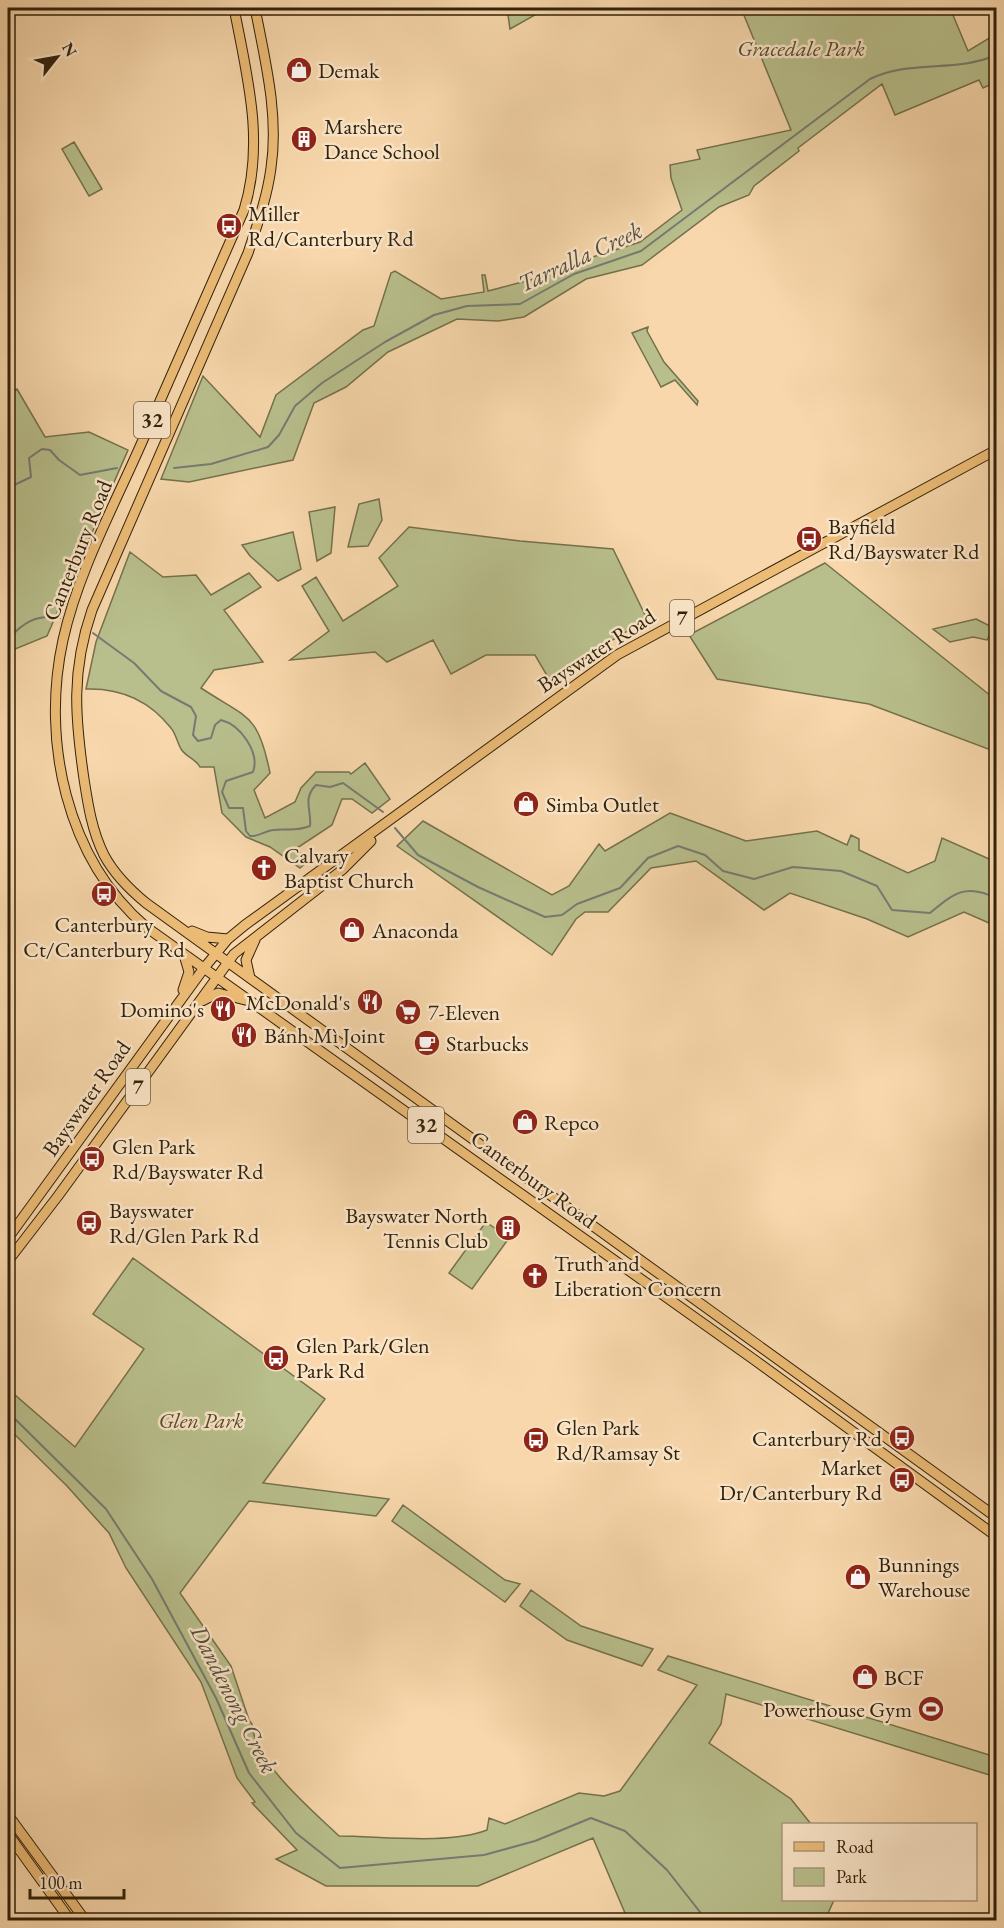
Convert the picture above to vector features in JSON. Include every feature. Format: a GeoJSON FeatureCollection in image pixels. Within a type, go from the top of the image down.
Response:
{"type":"FeatureCollection","features":[{"type":"Feature","properties":{"kind":"main road","name":"Canterbury Road"},"geometry":{"type":"LineString","coordinates":[[234,8],[254,124],[255,162],[250,188],[244,210],[74,600],[59,664],[56,707],[60,756],[69,804],[78,834],[94,867],[121,902],[146,927],[634,1274],[996,1536]]}},
{"type":"Feature","properties":{"kind":"main road","name":"Canterbury Road"},"geometry":{"type":"LineString","coordinates":[[255,8],[266,64],[273,137],[271,167],[263,210],[248,253],[92,610],[78,663],[76,716],[94,832],[104,855],[125,884],[169,919],[996,1517]]}},
{"type":"Feature","properties":{"kind":"main road"},"geometry":{"type":"LineString","coordinates":[[247,73],[266,64]]}},
{"type":"Feature","properties":{"kind":"main road"},"geometry":{"type":"LineString","coordinates":[[178,360],[198,367]]}},
{"type":"Feature","properties":{"kind":"main road","name":"Bayswater Road"},"geometry":{"type":"LineString","coordinates":[[8,1238],[170,1013],[228,939],[617,655],[996,450]]}},
{"type":"Feature","properties":{"kind":"main road"},"geometry":{"type":"LineString","coordinates":[[125,482],[144,490]]}},
{"type":"Feature","properties":{"kind":"main road","name":"Bayswater Road"},"geometry":{"type":"LineString","coordinates":[[8,1261],[228,962],[264,929],[344,867],[390,822]]}},
{"type":"Feature","properties":{"kind":"main road"},"geometry":{"type":"LineString","coordinates":[[78,834],[94,832]]}},
{"type":"Feature","properties":{"kind":"main road"},"geometry":{"type":"LineString","coordinates":[[339,858],[344,867]]}},
{"type":"Feature","properties":{"kind":"main road"},"geometry":{"type":"LineString","coordinates":[[169,919],[207,937],[228,939]]}},
{"type":"Feature","properties":{"kind":"main road"},"geometry":{"type":"LineString","coordinates":[[250,979],[246,964],[247,956],[264,929]]}},
{"type":"Feature","properties":{"kind":"main road"},"geometry":{"type":"LineString","coordinates":[[170,1013],[188,976],[182,953]]}},
{"type":"Feature","properties":{"kind":"main road"},"geometry":{"type":"LineString","coordinates":[[198,1004],[218,993],[253,1002]]}},
{"type":"Feature","properties":{"kind":"main road"},"geometry":{"type":"LineString","coordinates":[[347,1069],[354,1054]]}},
{"type":"Feature","properties":{"kind":"main road"},"geometry":{"type":"LineString","coordinates":[[69,1154],[82,1163]]}},
{"type":"Feature","properties":{"kind":"main road"},"geometry":{"type":"LineString","coordinates":[[45,1186],[58,1196]]}},
{"type":"Feature","properties":{"kind":"main road"},"geometry":{"type":"LineString","coordinates":[[634,1274],[644,1263]]}},
{"type":"Feature","properties":{"kind":"main road"},"geometry":{"type":"LineString","coordinates":[[958,1508],[963,1493]]}},
{"type":"Feature","properties":{"kind":"main road"},"geometry":{"type":"LineString","coordinates":[[8,1815],[85,1920]]}},
{"type":"Feature","properties":{"kind":"main road"},"geometry":{"type":"LineString","coordinates":[[8,1834],[70,1920]]}},
{"type":"Feature","properties":{"kind":"main road"},"geometry":{"type":"LineString","coordinates":[[37,1876],[47,1869]]}},
{"type":"Feature","properties":{"kind":"green space"},"geometry":{"type":"Polygon","coordinates":[[[507,8],[533,8],[535,15],[510,29],[507,8]]]}},
{"type":"Feature","properties":{"kind":"green space","name":"Gracedale Park"},"geometry":{"type":"Polygon","coordinates":[[[741,8],[950,8],[968,51],[996,34],[996,82],[983,88],[979,80],[895,115],[882,84],[798,148],[799,151],[754,186],[749,195],[719,207],[642,265],[586,279],[524,317],[498,321],[457,319],[388,352],[346,387],[314,403],[293,460],[189,482],[161,479],[203,376],[260,437],[276,395],[363,330],[374,326],[391,273],[395,271],[441,299],[484,292],[482,275],[485,275],[488,291],[549,275],[577,262],[640,242],[682,210],[671,178],[670,165],[700,159],[697,150],[791,130],[741,8]]]}},
{"type":"Feature","properties":{"kind":"green space"},"geometry":{"type":"Polygon","coordinates":[[[74,142],[102,189],[89,196],[62,149],[74,142]]]}},
{"type":"Feature","properties":{"kind":"green space"},"geometry":{"type":"Polygon","coordinates":[[[648,327],[647,331],[664,362],[698,401],[697,405],[675,380],[661,387],[632,333],[648,327]]]}},
{"type":"Feature","properties":{"kind":"green space"},"geometry":{"type":"Polygon","coordinates":[[[17,389],[45,437],[89,432],[128,450],[47,636],[8,652],[8,394],[17,389]]]}},
{"type":"Feature","properties":{"kind":"green space"},"geometry":{"type":"Polygon","coordinates":[[[379,499],[382,520],[368,546],[348,547],[359,504],[379,499]]]}},
{"type":"Feature","properties":{"kind":"green space"},"geometry":{"type":"Polygon","coordinates":[[[335,507],[331,553],[317,561],[309,512],[335,507]]]}},
{"type":"Feature","properties":{"kind":"green space"},"geometry":{"type":"Polygon","coordinates":[[[409,527],[520,541],[613,549],[647,619],[549,679],[535,655],[486,655],[451,674],[433,640],[387,662],[375,652],[290,660],[329,631],[302,586],[316,577],[343,621],[398,586],[379,558],[409,527]]]}},
{"type":"Feature","properties":{"kind":"green space"},"geometry":{"type":"Polygon","coordinates":[[[293,532],[301,569],[278,581],[250,556],[242,545],[293,532]]]}},
{"type":"Feature","properties":{"kind":"green space"},"geometry":{"type":"Polygon","coordinates":[[[130,552],[163,577],[196,575],[211,595],[249,573],[261,587],[224,610],[263,662],[214,670],[201,688],[249,720],[261,739],[270,773],[254,790],[265,818],[295,802],[301,788],[316,772],[349,772],[351,774],[365,763],[390,799],[372,813],[352,799],[342,799],[332,825],[297,848],[307,862],[300,868],[270,847],[246,837],[222,813],[214,767],[200,767],[186,754],[181,749],[171,728],[153,710],[122,694],[86,689],[96,642],[130,552]]]}},
{"type":"Feature","properties":{"kind":"green space"},"geometry":{"type":"Polygon","coordinates":[[[825,563],[996,700],[996,752],[869,704],[717,679],[689,635],[825,563]]]}},
{"type":"Feature","properties":{"kind":"green space"},"geometry":{"type":"Polygon","coordinates":[[[976,619],[994,628],[987,640],[973,637],[950,642],[933,629],[976,619]]]}},
{"type":"Feature","properties":{"kind":"green space"},"geometry":{"type":"Polygon","coordinates":[[[670,813],[746,841],[817,831],[847,845],[851,835],[859,839],[859,850],[908,873],[935,861],[942,838],[996,862],[996,926],[964,912],[908,937],[867,919],[790,893],[764,910],[696,861],[651,868],[608,912],[585,912],[576,919],[552,955],[397,846],[423,821],[552,895],[569,886],[599,844],[605,851],[670,813]]]}},
{"type":"Feature","properties":{"kind":"green space"},"geometry":{"type":"Polygon","coordinates":[[[486,1222],[509,1238],[472,1289],[449,1273],[486,1222]]]}},
{"type":"Feature","properties":{"kind":"green space","name":"Glen Park"},"geometry":{"type":"Polygon","coordinates":[[[133,1258],[325,1399],[263,1483],[389,1499],[376,1516],[249,1501],[180,1593],[231,1666],[252,1724],[255,1739],[263,1754],[286,1784],[339,1836],[414,1839],[471,1835],[487,1830],[489,1818],[505,1824],[579,1793],[604,1796],[620,1791],[697,1685],[658,1670],[668,1656],[996,1757],[996,1777],[726,1694],[721,1724],[709,1743],[791,1799],[810,1823],[782,1823],[782,1901],[834,1901],[825,1920],[628,1920],[593,1838],[478,1886],[326,1886],[276,1859],[297,1850],[252,1803],[255,1802],[237,1778],[201,1682],[126,1568],[109,1533],[67,1486],[8,1428],[8,1389],[75,1447],[144,1349],[93,1314],[133,1258]]]}},
{"type":"Feature","properties":{"kind":"green space"},"geometry":{"type":"Polygon","coordinates":[[[403,1505],[505,1580],[520,1584],[505,1602],[392,1521],[403,1505]]]}},
{"type":"Feature","properties":{"kind":"green space"},"geometry":{"type":"Polygon","coordinates":[[[531,1590],[581,1626],[653,1649],[642,1666],[567,1640],[520,1606],[531,1590]]]}},
{"type":"Feature","properties":{"kind":"waterway","name":"Tarralla Creek"},"geometry":{"type":"LineString","coordinates":[[174,468],[211,464],[268,447],[279,435],[295,406],[322,383],[385,342],[434,315],[467,306],[520,304],[574,274],[641,251],[870,79],[901,69],[965,64],[996,55]]}},
{"type":"Feature","properties":{"kind":"waterway"},"geometry":{"type":"LineString","coordinates":[[8,488],[31,477],[29,458],[42,449],[50,450],[59,460],[80,475],[117,468]]}},
{"type":"Feature","properties":{"kind":"waterway"},"geometry":{"type":"LineString","coordinates":[[8,640],[30,621],[44,617],[60,618]]}},
{"type":"Feature","properties":{"kind":"waterway"},"geometry":{"type":"LineString","coordinates":[[93,633],[134,663],[161,691],[191,707],[196,716],[193,735],[198,741],[211,738],[215,725],[221,720],[242,734],[254,757],[253,772],[226,781],[222,792],[229,808],[243,808],[246,831],[250,836],[273,830],[310,826],[308,800],[316,785],[330,787],[343,783],[383,812]]}},
{"type":"Feature","properties":{"kind":"waterway"},"geometry":{"type":"LineString","coordinates":[[395,828],[418,855],[478,887],[545,917],[562,915],[577,904],[620,888],[648,858],[678,846],[705,855],[723,871],[754,879],[793,867],[841,871],[877,886],[892,910],[930,913],[946,900],[968,891],[976,891],[996,898]]}},
{"type":"Feature","properties":{"kind":"waterway","name":"Dandenong Creek"},"geometry":{"type":"LineString","coordinates":[[8,1412],[106,1509],[152,1579],[216,1698],[249,1773],[296,1833],[340,1868],[484,1855],[535,1841],[591,1818],[625,1831],[667,1870],[700,1912],[703,1920]]}},
{"type":"Feature","properties":{"kind":"place","name":"Demak"},"geometry":{"type":"Point","coordinates":[299,70]}},
{"type":"Feature","properties":{"kind":"place","name":"Marshere Dance School"},"geometry":{"type":"Point","coordinates":[304,139]}},
{"type":"Feature","properties":{"kind":"place","name":"Miller Rd/Canterbury Rd"},"geometry":{"type":"Point","coordinates":[229,226]}},
{"type":"Feature","properties":{"kind":"place","name":"Bayfield Rd/Bayswater Rd"},"geometry":{"type":"Point","coordinates":[809,539]}},
{"type":"Feature","properties":{"kind":"place","name":"Simba Outlet"},"geometry":{"type":"Point","coordinates":[526,804]}},
{"type":"Feature","properties":{"kind":"place","name":"Calvary Baptist Church"},"geometry":{"type":"Point","coordinates":[264,868]}},
{"type":"Feature","properties":{"kind":"place","name":"Canterbury Ct/Canterbury Rd"},"geometry":{"type":"Point","coordinates":[104,894]}},
{"type":"Feature","properties":{"kind":"place","name":"Anaconda"},"geometry":{"type":"Point","coordinates":[352,930]}},
{"type":"Feature","properties":{"kind":"place","name":"McDonald's"},"geometry":{"type":"Point","coordinates":[370,1002]}},
{"type":"Feature","properties":{"kind":"place","name":"Domino's"},"geometry":{"type":"Point","coordinates":[223,1009]}},
{"type":"Feature","properties":{"kind":"place","name":"7-Eleven"},"geometry":{"type":"Point","coordinates":[408,1012]}},
{"type":"Feature","properties":{"kind":"place","name":"Bánh Mì Joint"},"geometry":{"type":"Point","coordinates":[244,1035]}},
{"type":"Feature","properties":{"kind":"place","name":"Starbucks"},"geometry":{"type":"Point","coordinates":[427,1043]}},
{"type":"Feature","properties":{"kind":"place","name":"Repco"},"geometry":{"type":"Point","coordinates":[525,1122]}},
{"type":"Feature","properties":{"kind":"place","name":"Glen Park Rd/Bayswater Rd"},"geometry":{"type":"Point","coordinates":[92,1159]}},
{"type":"Feature","properties":{"kind":"place","name":"Bayswater Rd/Glen Park Rd"},"geometry":{"type":"Point","coordinates":[89,1223]}},
{"type":"Feature","properties":{"kind":"place","name":"Bayswater North Tennis Club"},"geometry":{"type":"Point","coordinates":[508,1228]}},
{"type":"Feature","properties":{"kind":"place","name":"Truth and Liberation Concern"},"geometry":{"type":"Point","coordinates":[535,1276]}},
{"type":"Feature","properties":{"kind":"place","name":"Glen Park/Glen Park Rd"},"geometry":{"type":"Point","coordinates":[276,1358]}},
{"type":"Feature","properties":{"kind":"place","name":"Canterbury Rd"},"geometry":{"type":"Point","coordinates":[902,1438]}},
{"type":"Feature","properties":{"kind":"place","name":"Glen Park Rd/Ramsay St"},"geometry":{"type":"Point","coordinates":[536,1440]}},
{"type":"Feature","properties":{"kind":"place","name":"Market Dr/Canterbury Rd"},"geometry":{"type":"Point","coordinates":[902,1480]}},
{"type":"Feature","properties":{"kind":"place","name":"Bunnings Warehouse"},"geometry":{"type":"Point","coordinates":[858,1577]}},
{"type":"Feature","properties":{"kind":"place","name":"BCF"},"geometry":{"type":"Point","coordinates":[865,1677]}},
{"type":"Feature","properties":{"kind":"place","name":"Powerhouse Gym"},"geometry":{"type":"Point","coordinates":[931,1709]}}]}
